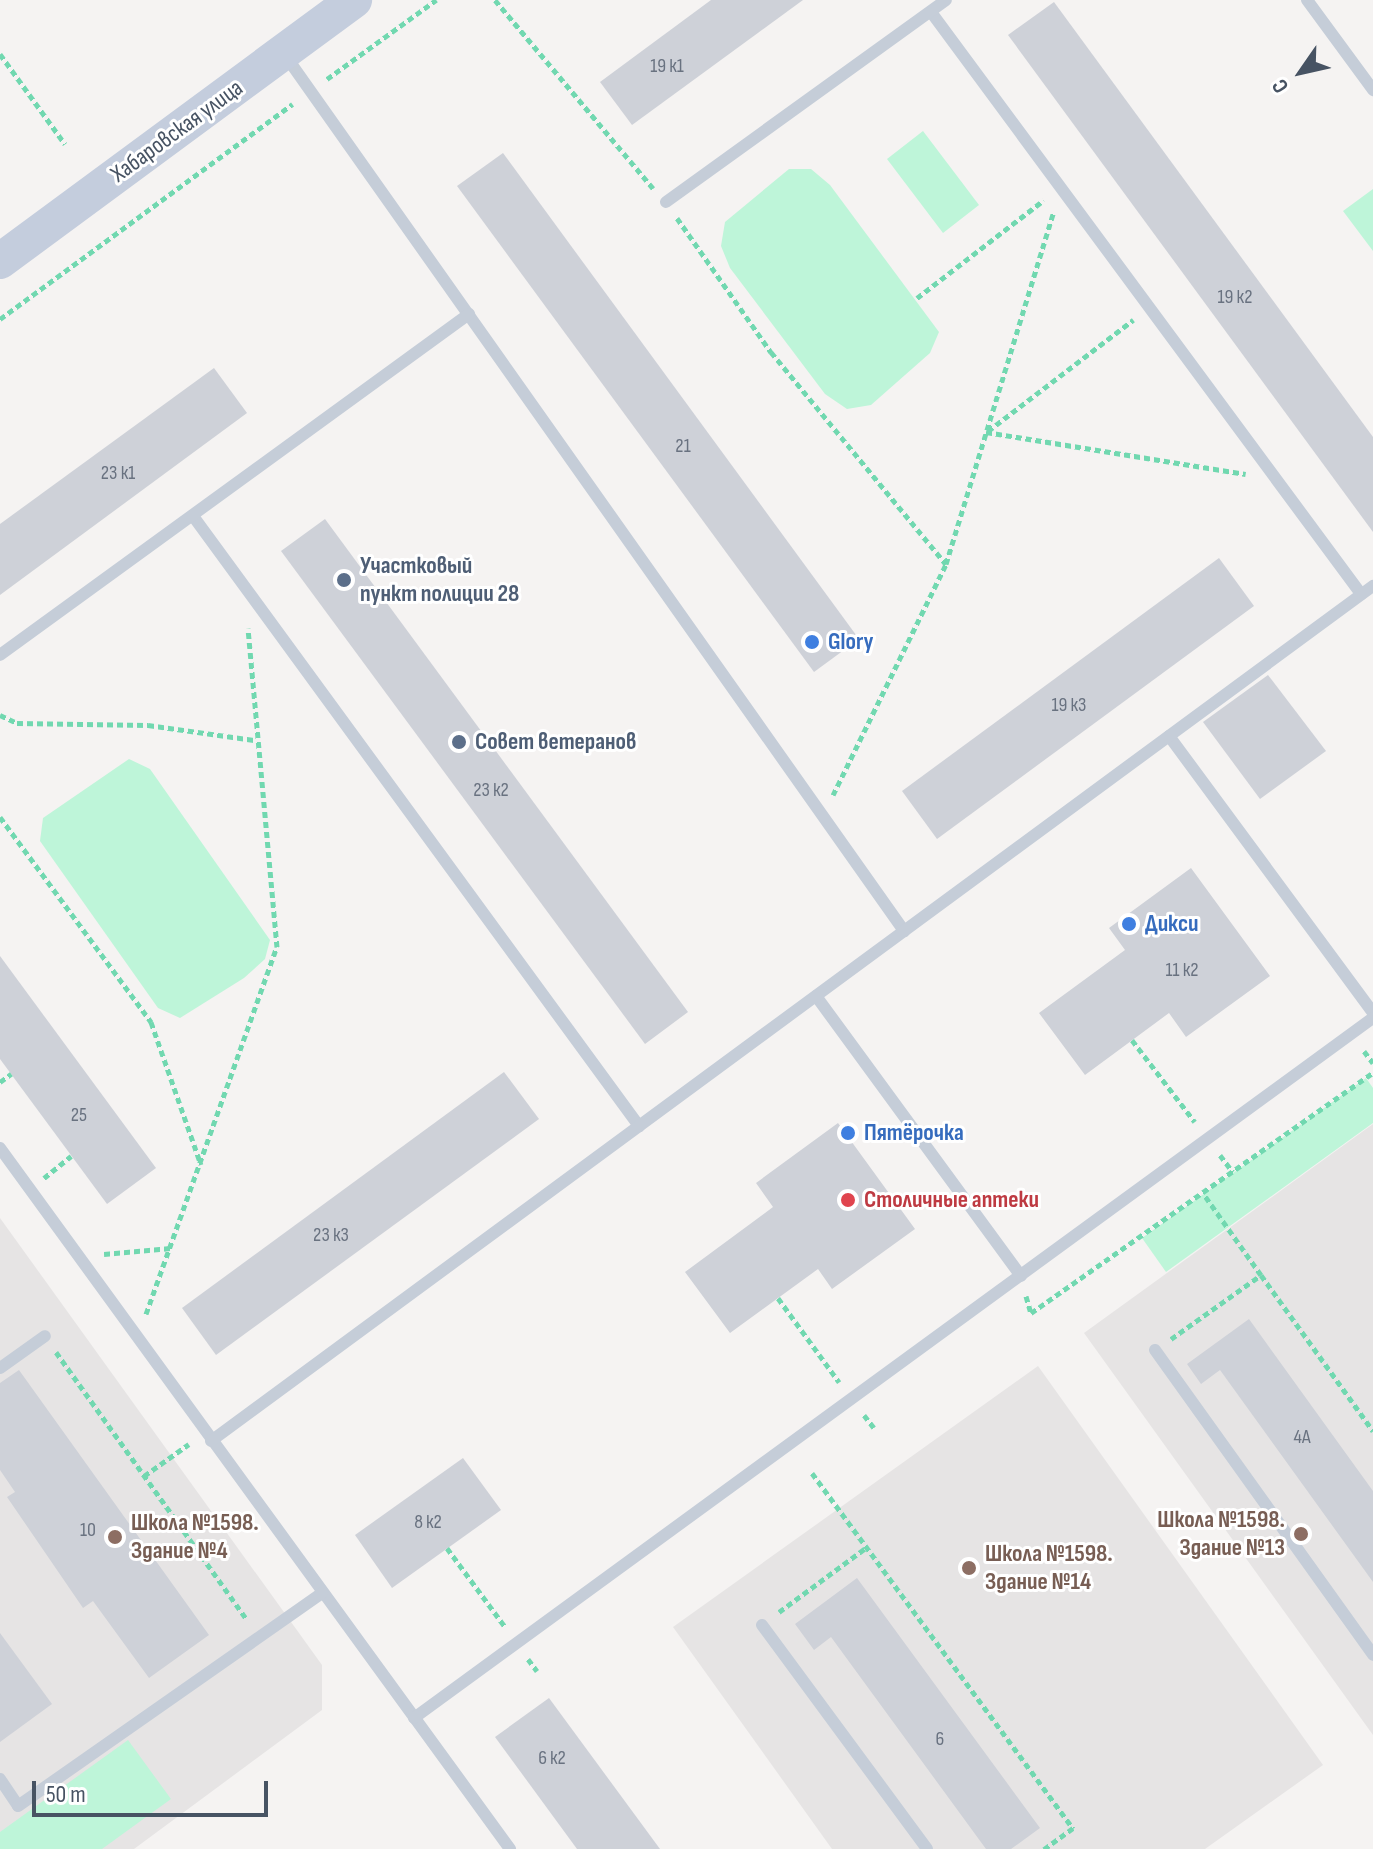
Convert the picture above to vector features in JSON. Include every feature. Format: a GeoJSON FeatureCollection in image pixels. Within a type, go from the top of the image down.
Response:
{"type":"FeatureCollection","features":[{"type":"Feature","properties":{"kind":"main road","name":"Хабаровская улица"},"geometry":{"type":"LineString","coordinates":[[0,261],[354,0]]}},
{"type":"Feature","properties":{"kind":"lane"},"geometry":{"type":"LineString","coordinates":[[666,202],[946,0]]}},
{"type":"Feature","properties":{"kind":"lane"},"geometry":{"type":"LineString","coordinates":[[1307,0],[1373,90]]}},
{"type":"Feature","properties":{"kind":"lane"},"geometry":{"type":"LineString","coordinates":[[931,12],[1361,594]]}},
{"type":"Feature","properties":{"kind":"lane"},"geometry":{"type":"LineString","coordinates":[[284,53],[904,931]]}},
{"type":"Feature","properties":{"kind":"lane"},"geometry":{"type":"LineString","coordinates":[[0,655],[469,314]]}},
{"type":"Feature","properties":{"kind":"lane"},"geometry":{"type":"LineString","coordinates":[[193,516],[639,1126]]}},
{"type":"Feature","properties":{"kind":"lane"},"geometry":{"type":"LineString","coordinates":[[207,1437],[639,1126],[1373,586]]}},
{"type":"Feature","properties":{"kind":"lane"},"geometry":{"type":"LineString","coordinates":[[414,1718],[1373,1016],[1169,736]]}},
{"type":"Feature","properties":{"kind":"lane"},"geometry":{"type":"LineString","coordinates":[[816,996],[1021,1276]]}},
{"type":"Feature","properties":{"kind":"lane"},"geometry":{"type":"LineString","coordinates":[[0,1148],[207,1437],[510,1849]]}},
{"type":"Feature","properties":{"kind":"lane"},"geometry":{"type":"LineString","coordinates":[[0,1368],[45,1336]]}},
{"type":"Feature","properties":{"kind":"lane"},"geometry":{"type":"LineString","coordinates":[[1155,1350],[1373,1655]]}},
{"type":"Feature","properties":{"kind":"lane"},"geometry":{"type":"LineString","coordinates":[[0,1779],[18,1806],[322,1593]]}},
{"type":"Feature","properties":{"kind":"lane"},"geometry":{"type":"LineString","coordinates":[[762,1625],[927,1849]]}},
{"type":"Feature","properties":{"kind":"path"},"geometry":{"type":"LineString","coordinates":[[0,319],[436,0]]}},
{"type":"Feature","properties":{"kind":"path"},"geometry":{"type":"LineString","coordinates":[[495,0],[666,202],[771,352],[946,564]]}},
{"type":"Feature","properties":{"kind":"path"},"geometry":{"type":"LineString","coordinates":[[0,54],[65,144]]}},
{"type":"Feature","properties":{"kind":"path"},"geometry":{"type":"LineString","coordinates":[[917,298],[1061,187]]}},
{"type":"Feature","properties":{"kind":"path"},"geometry":{"type":"LineString","coordinates":[[823,816],[946,564],[1061,187]]}},
{"type":"Feature","properties":{"kind":"path"},"geometry":{"type":"LineString","coordinates":[[986,432],[1149,307]]}},
{"type":"Feature","properties":{"kind":"path"},"geometry":{"type":"LineString","coordinates":[[986,432],[1276,479]]}},
{"type":"Feature","properties":{"kind":"path"},"geometry":{"type":"LineString","coordinates":[[141,1326],[277,947],[254,740],[245,588]]}},
{"type":"Feature","properties":{"kind":"path"},"geometry":{"type":"LineString","coordinates":[[0,715],[17,723],[148,725],[254,740]]}},
{"type":"Feature","properties":{"kind":"path"},"geometry":{"type":"LineString","coordinates":[[0,817],[151,1022],[201,1165]]}},
{"type":"Feature","properties":{"kind":"path"},"geometry":{"type":"LineString","coordinates":[[1132,1040],[1233,1172]]}},
{"type":"Feature","properties":{"kind":"path"},"geometry":{"type":"LineString","coordinates":[[1021,1276],[1031,1313],[1373,1073]]}},
{"type":"Feature","properties":{"kind":"path"},"geometry":{"type":"LineString","coordinates":[[0,1082],[11,1074]]}},
{"type":"Feature","properties":{"kind":"path"},"geometry":{"type":"LineString","coordinates":[[37,1183],[71,1156]]}},
{"type":"Feature","properties":{"kind":"path"},"geometry":{"type":"LineString","coordinates":[[1203,1193],[1373,1431]]}},
{"type":"Feature","properties":{"kind":"path"},"geometry":{"type":"LineString","coordinates":[[90,1255],[171,1248]]}},
{"type":"Feature","properties":{"kind":"path"},"geometry":{"type":"LineString","coordinates":[[1155,1350],[1261,1275]]}},
{"type":"Feature","properties":{"kind":"path"},"geometry":{"type":"LineString","coordinates":[[778,1298],[874,1428]]}},
{"type":"Feature","properties":{"kind":"path"},"geometry":{"type":"LineString","coordinates":[[45,1336],[260,1637]]}},
{"type":"Feature","properties":{"kind":"path"},"geometry":{"type":"LineString","coordinates":[[144,1476],[207,1437]]}},
{"type":"Feature","properties":{"kind":"path"},"geometry":{"type":"LineString","coordinates":[[812,1473],[1073,1828],[1044,1849]]}},
{"type":"Feature","properties":{"kind":"path"},"geometry":{"type":"LineString","coordinates":[[762,1625],[867,1547]]}},
{"type":"Feature","properties":{"kind":"path"},"geometry":{"type":"LineString","coordinates":[[447,1548],[537,1671]]}},
{"type":"Feature","properties":{"kind":"shaded area","name":"Школа №1598. Здание №13"},"geometry":{"type":"Polygon","coordinates":[[[1373,1124],[1373,1735],[1084,1333],[1373,1124]]]}},
{"type":"Feature","properties":{"kind":"shaded area","name":"Школа №1598. Здание №4"},"geometry":{"type":"Polygon","coordinates":[[[0,1218],[322,1665],[322,1710],[134,1849],[0,1849],[0,1218]]]}},
{"type":"Feature","properties":{"kind":"shaded area","name":"Школа №1598. Здание №14"},"geometry":{"type":"Polygon","coordinates":[[[1038,1366],[1323,1765],[1205,1849],[832,1849],[673,1627],[1038,1366]]]}},
{"type":"Feature","properties":{"kind":"green space"},"geometry":{"type":"Polygon","coordinates":[[[923,131],[979,205],[943,233],[887,159],[923,131]]]}},
{"type":"Feature","properties":{"kind":"green space"},"geometry":{"type":"Polygon","coordinates":[[[789,169],[811,169],[830,185],[939,332],[930,353],[871,405],[847,409],[825,394],[730,268],[721,246],[725,222],[789,169]]]}},
{"type":"Feature","properties":{"kind":"green space"},"geometry":{"type":"Polygon","coordinates":[[[1373,189],[1373,251],[1343,211],[1373,189]]]}},
{"type":"Feature","properties":{"kind":"green space"},"geometry":{"type":"Polygon","coordinates":[[[129,759],[150,769],[270,940],[265,959],[244,978],[180,1018],[158,1008],[40,841],[43,818],[129,759]]]}},
{"type":"Feature","properties":{"kind":"green space"},"geometry":{"type":"Polygon","coordinates":[[[1366,1078],[1373,1088],[1373,1123],[1166,1272],[1142,1238],[1366,1078]]]}},
{"type":"Feature","properties":{"kind":"green space"},"geometry":{"type":"Polygon","coordinates":[[[128,1740],[171,1799],[102,1849],[0,1849],[0,1832],[128,1740]]]}},
{"type":"Feature","properties":{"kind":"building"},"geometry":{"type":"Polygon","coordinates":[[[711,0],[803,0],[632,125],[600,82],[711,0]]]}},
{"type":"Feature","properties":{"kind":"building"},"geometry":{"type":"Polygon","coordinates":[[[1054,2],[1373,437],[1373,532],[1008,35],[1054,2]]]}},
{"type":"Feature","properties":{"kind":"building"},"geometry":{"type":"Polygon","coordinates":[[[503,153],[859,639],[814,672],[457,186],[503,153]]]}},
{"type":"Feature","properties":{"kind":"building"},"geometry":{"type":"Polygon","coordinates":[[[214,368],[247,413],[0,595],[0,524],[214,368]]]}},
{"type":"Feature","properties":{"kind":"building"},"geometry":{"type":"Polygon","coordinates":[[[325,519],[688,1012],[645,1044],[281,551],[325,519]]]}},
{"type":"Feature","properties":{"kind":"building"},"geometry":{"type":"Polygon","coordinates":[[[1219,558],[1254,606],[937,839],[902,791],[1219,558]]]}},
{"type":"Feature","properties":{"kind":"building"},"geometry":{"type":"Polygon","coordinates":[[[1268,675],[1326,751],[1260,799],[1203,722],[1268,675]]]}},
{"type":"Feature","properties":{"kind":"building"},"geometry":{"type":"Polygon","coordinates":[[[1191,868],[1270,976],[1186,1037],[1169,1013],[1085,1075],[1039,1013],[1125,950],[1109,928],[1191,868]]]}},
{"type":"Feature","properties":{"kind":"building"},"geometry":{"type":"Polygon","coordinates":[[[0,956],[156,1168],[107,1204],[0,1059],[0,956]]]}},
{"type":"Feature","properties":{"kind":"building"},"geometry":{"type":"Polygon","coordinates":[[[504,1072],[539,1119],[216,1355],[182,1308],[504,1072]]]}},
{"type":"Feature","properties":{"kind":"building"},"geometry":{"type":"Polygon","coordinates":[[[838,1123],[915,1229],[832,1289],[818,1269],[730,1333],[685,1272],[773,1207],[756,1183],[838,1123]]]}},
{"type":"Feature","properties":{"kind":"building"},"geometry":{"type":"Polygon","coordinates":[[[1249,1319],[1373,1491],[1373,1582],[1220,1370],[1201,1384],[1187,1364],[1249,1319]]]}},
{"type":"Feature","properties":{"kind":"building"},"geometry":{"type":"Polygon","coordinates":[[[19,1370],[209,1635],[149,1678],[93,1601],[83,1608],[7,1497],[15,1492],[0,1470],[0,1383],[19,1370]]]}},
{"type":"Feature","properties":{"kind":"building"},"geometry":{"type":"Polygon","coordinates":[[[463,1458],[501,1510],[392,1588],[355,1535],[463,1458]]]}},
{"type":"Feature","properties":{"kind":"building"},"geometry":{"type":"Polygon","coordinates":[[[857,1578],[1040,1828],[1011,1849],[986,1849],[831,1637],[814,1650],[795,1624],[857,1578]]]}},
{"type":"Feature","properties":{"kind":"building"},"geometry":{"type":"Polygon","coordinates":[[[0,1633],[52,1704],[0,1742],[0,1633]]]}},
{"type":"Feature","properties":{"kind":"building"},"geometry":{"type":"Polygon","coordinates":[[[549,1698],[660,1849],[577,1849],[495,1737],[549,1698]]]}},
{"type":"Feature","properties":{"kind":"place","name":"Участковый пункт полиции 28"},"geometry":{"type":"Point","coordinates":[344,580]}},
{"type":"Feature","properties":{"kind":"place","name":"Glory"},"geometry":{"type":"Point","coordinates":[812,642]}},
{"type":"Feature","properties":{"kind":"place","name":"Совет ветеранов"},"geometry":{"type":"Point","coordinates":[459,742]}},
{"type":"Feature","properties":{"kind":"place","name":"Дикси"},"geometry":{"type":"Point","coordinates":[1129,924]}},
{"type":"Feature","properties":{"kind":"place","name":"Пятёрочка"},"geometry":{"type":"Point","coordinates":[848,1133]}},
{"type":"Feature","properties":{"kind":"place","name":"Столичные аптеки"},"geometry":{"type":"Point","coordinates":[848,1200]}},
{"type":"Feature","properties":{"kind":"place","name":"Школа №1598. Здание №13"},"geometry":{"type":"Point","coordinates":[1301,1534]}},
{"type":"Feature","properties":{"kind":"place","name":"Школа №1598. Здание №4"},"geometry":{"type":"Point","coordinates":[115,1537]}},
{"type":"Feature","properties":{"kind":"place","name":"Школа №1598. Здание №14"},"geometry":{"type":"Point","coordinates":[969,1568]}}]}
